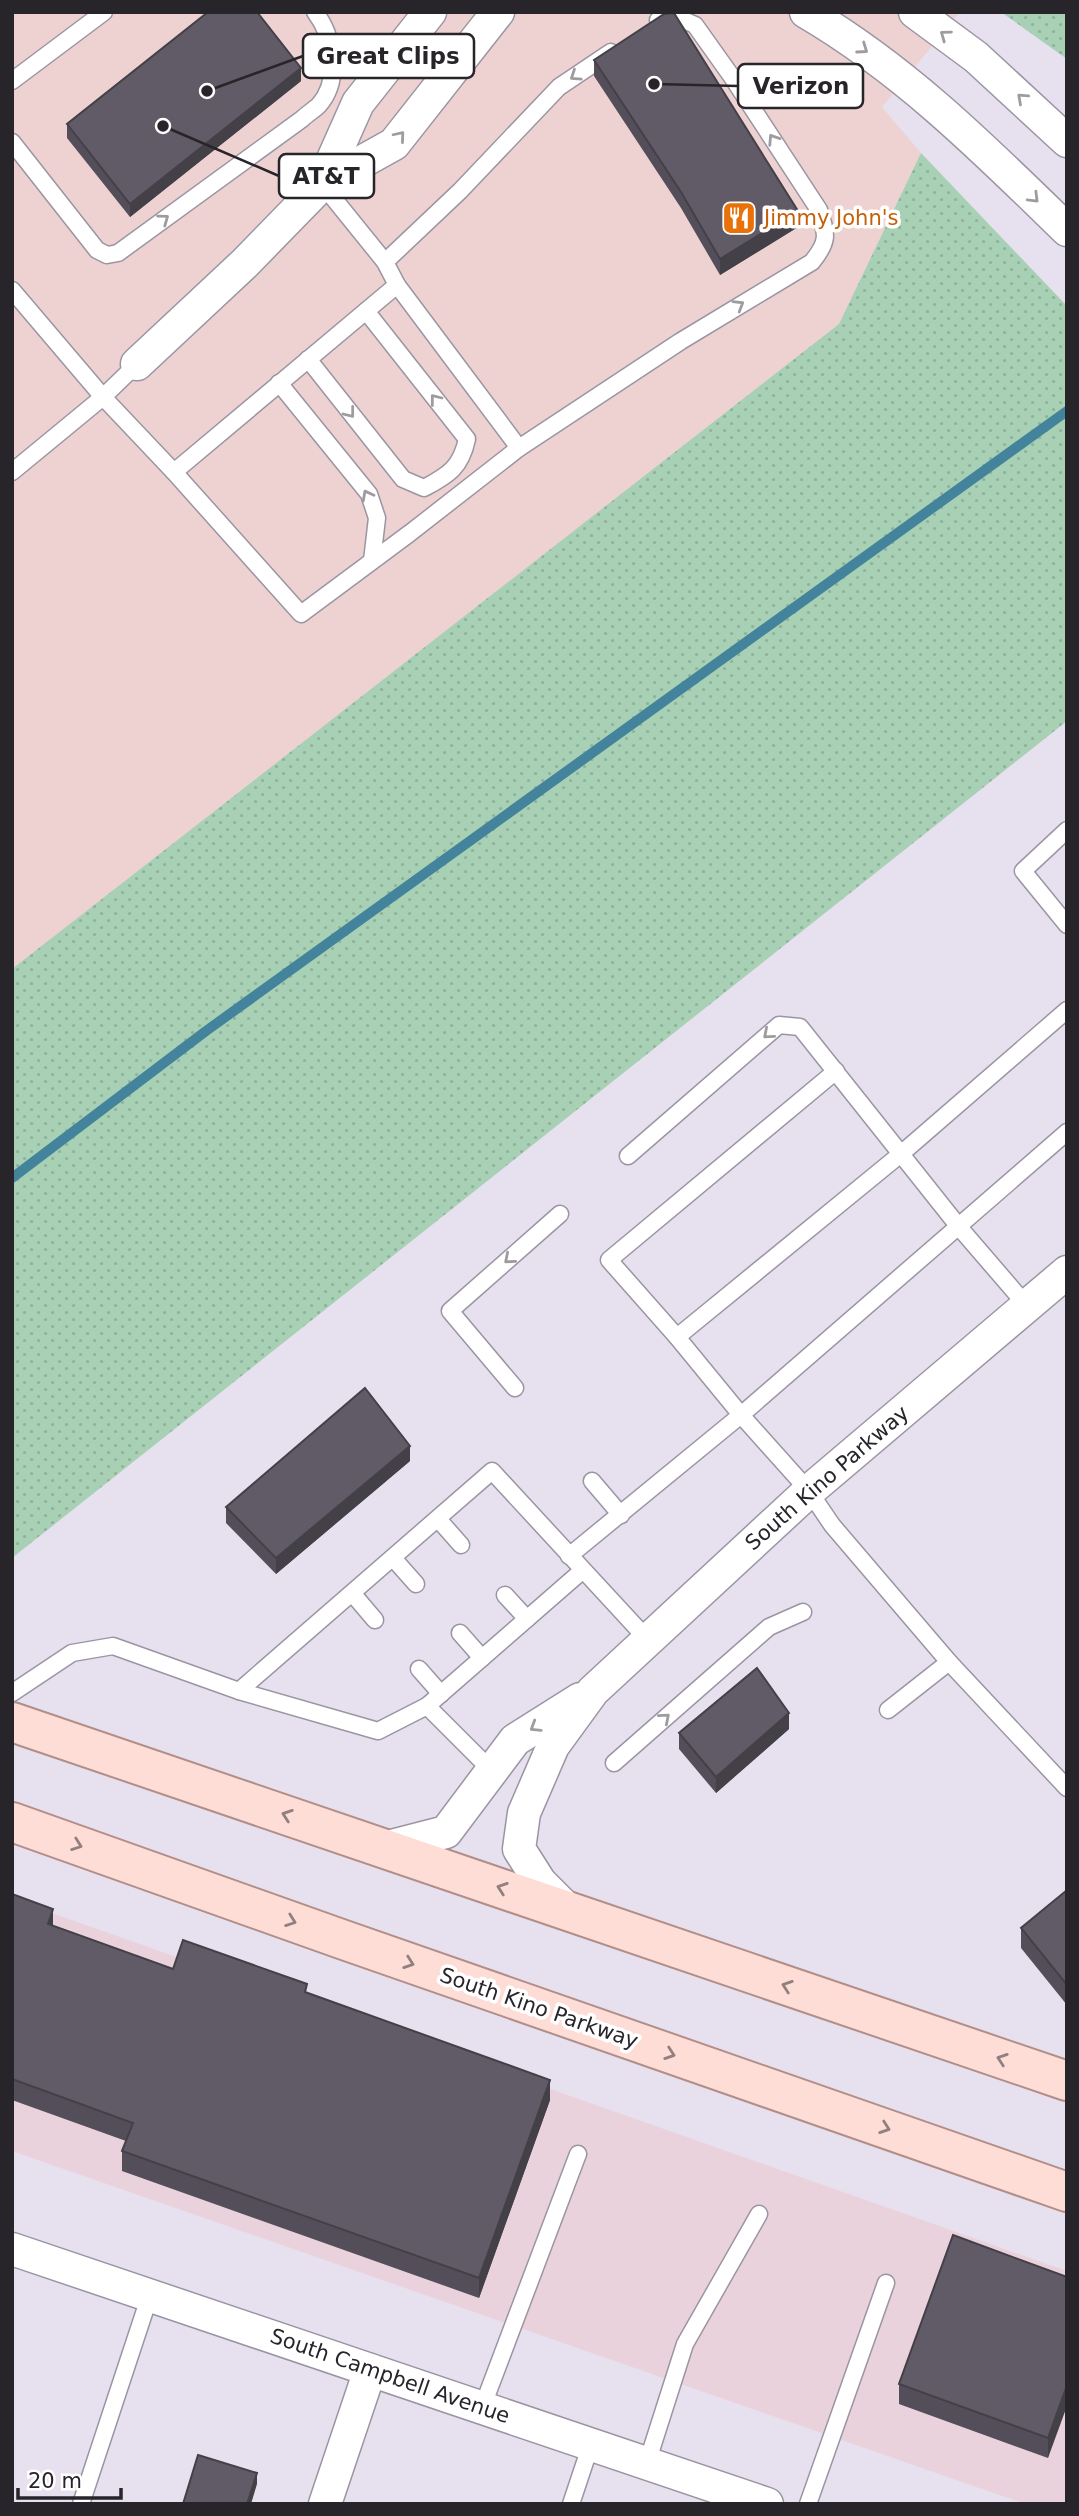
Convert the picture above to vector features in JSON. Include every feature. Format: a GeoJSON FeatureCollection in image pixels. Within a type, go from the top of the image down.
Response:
{"type":"FeatureCollection","features":[{"type":"Feature","properties":{"kind":"main road"},"geometry":{"type":"LineString","coordinates":[[12,1722],[1067,2081]]}},
{"type":"Feature","properties":{"kind":"main road","name":"South Kino Parkway"},"geometry":{"type":"LineString","coordinates":[[12,1822],[344,1941],[1067,2192]]}},
{"type":"Feature","properties":{"kind":"street"},"geometry":{"type":"LineString","coordinates":[[322,184],[358,103],[429,12]]}},
{"type":"Feature","properties":{"kind":"street"},"geometry":{"type":"LineString","coordinates":[[137,364],[245,263],[322,184],[394,144],[498,12]]}},
{"type":"Feature","properties":{"kind":"street"},"geometry":{"type":"LineString","coordinates":[[806,12],[862,48],[940,108],[988,151],[1067,230]]}},
{"type":"Feature","properties":{"kind":"street"},"geometry":{"type":"LineString","coordinates":[[915,12],[976,57],[1067,141]]}},
{"type":"Feature","properties":{"kind":"street","name":"South Kino Parkway"},"geometry":{"type":"LineString","coordinates":[[593,1691],[809,1491],[1067,1272]]}},
{"type":"Feature","properties":{"kind":"street"},"geometry":{"type":"LineString","coordinates":[[384,1848],[446,1832],[515,1740],[593,1691]]}},
{"type":"Feature","properties":{"kind":"street"},"geometry":{"type":"LineString","coordinates":[[570,1912],[540,1882],[519,1849],[524,1813],[553,1746],[593,1691]]}},
{"type":"Feature","properties":{"kind":"street","name":"South Campbell Avenue"},"geometry":{"type":"LineString","coordinates":[[12,2249],[767,2504]]}},
{"type":"Feature","properties":{"kind":"street"},"geometry":{"type":"LineString","coordinates":[[325,2504],[370,2370]]}},
{"type":"Feature","properties":{"kind":"lane"},"geometry":{"type":"LineString","coordinates":[[12,81],[104,12]]}},
{"type":"Feature","properties":{"kind":"lane"},"geometry":{"type":"LineString","coordinates":[[12,142],[97,250],[107,255],[118,253],[302,119],[320,103],[332,76],[332,49],[318,16]]}},
{"type":"Feature","properties":{"kind":"lane"},"geometry":{"type":"LineString","coordinates":[[12,290],[103,397],[301,614],[519,448],[681,341],[812,262],[823,248],[827,233],[819,210],[695,25],[679,18],[657,20],[646,27]]}},
{"type":"Feature","properties":{"kind":"lane"},"geometry":{"type":"LineString","coordinates":[[386,262],[460,191],[559,88],[625,43]]}},
{"type":"Feature","properties":{"kind":"lane"},"geometry":{"type":"LineString","coordinates":[[322,184],[386,262],[397,285],[519,448]]}},
{"type":"Feature","properties":{"kind":"lane"},"geometry":{"type":"LineString","coordinates":[[174,472],[397,285]]}},
{"type":"Feature","properties":{"kind":"lane"},"geometry":{"type":"LineString","coordinates":[[308,359],[403,479],[424,488],[445,477],[463,458],[467,439],[366,311]]}},
{"type":"Feature","properties":{"kind":"lane"},"geometry":{"type":"LineString","coordinates":[[12,472],[103,397],[137,364]]}},
{"type":"Feature","properties":{"kind":"lane"},"geometry":{"type":"LineString","coordinates":[[279,383],[369,494],[377,518],[372,561]]}},
{"type":"Feature","properties":{"kind":"lane"},"geometry":{"type":"LineString","coordinates":[[445,477],[460,494]]}},
{"type":"Feature","properties":{"kind":"lane"},"geometry":{"type":"LineString","coordinates":[[1067,830],[1023,871],[1067,925]]}},
{"type":"Feature","properties":{"kind":"lane"},"geometry":{"type":"LineString","coordinates":[[677,1337],[902,1153],[1067,1010]]}},
{"type":"Feature","properties":{"kind":"lane"},"geometry":{"type":"LineString","coordinates":[[628,1156],[779,1025],[800,1027],[959,1227],[1027,1306]]}},
{"type":"Feature","properties":{"kind":"lane"},"geometry":{"type":"LineString","coordinates":[[836,1071],[609,1260],[809,1491],[832,1525],[949,1662],[1067,1788]]}},
{"type":"Feature","properties":{"kind":"lane"},"geometry":{"type":"LineString","coordinates":[[569,1556],[741,1415],[1067,1132]]}},
{"type":"Feature","properties":{"kind":"lane"},"geometry":{"type":"LineString","coordinates":[[515,1388],[450,1311],[560,1214]]}},
{"type":"Feature","properties":{"kind":"lane"},"geometry":{"type":"LineString","coordinates":[[239,1691],[492,1471],[648,1640]]}},
{"type":"Feature","properties":{"kind":"lane"},"geometry":{"type":"LineString","coordinates":[[592,1480],[621,1515]]}},
{"type":"Feature","properties":{"kind":"lane"},"geometry":{"type":"LineString","coordinates":[[438,1519],[461,1545]]}},
{"type":"Feature","properties":{"kind":"lane"},"geometry":{"type":"LineString","coordinates":[[393,1558],[416,1584]]}},
{"type":"Feature","properties":{"kind":"lane"},"geometry":{"type":"LineString","coordinates":[[12,1693],[72,1653],[113,1646],[239,1691],[378,1731],[427,1706],[583,1570]]}},
{"type":"Feature","properties":{"kind":"lane"},"geometry":{"type":"LineString","coordinates":[[352,1593],[375,1620]]}},
{"type":"Feature","properties":{"kind":"lane"},"geometry":{"type":"LineString","coordinates":[[505,1595],[527,1619]]}},
{"type":"Feature","properties":{"kind":"lane"},"geometry":{"type":"LineString","coordinates":[[614,1763],[769,1627],[803,1612]]}},
{"type":"Feature","properties":{"kind":"lane"},"geometry":{"type":"LineString","coordinates":[[460,1633],[482,1658]]}},
{"type":"Feature","properties":{"kind":"lane"},"geometry":{"type":"LineString","coordinates":[[888,1710],[949,1662]]}},
{"type":"Feature","properties":{"kind":"lane"},"geometry":{"type":"LineString","coordinates":[[419,1669],[440,1694]]}},
{"type":"Feature","properties":{"kind":"lane"},"geometry":{"type":"LineString","coordinates":[[427,1706],[492,1772]]}},
{"type":"Feature","properties":{"kind":"lane"},"geometry":{"type":"LineString","coordinates":[[482,2408],[578,2154]]}},
{"type":"Feature","properties":{"kind":"lane"},"geometry":{"type":"LineString","coordinates":[[647,2463],[684,2344],[760,2214]]}},
{"type":"Feature","properties":{"kind":"lane"},"geometry":{"type":"LineString","coordinates":[[808,2504],[886,2283]]}},
{"type":"Feature","properties":{"kind":"lane"},"geometry":{"type":"LineString","coordinates":[[81,2504],[150,2295]]}},
{"type":"Feature","properties":{"kind":"lane"},"geometry":{"type":"LineString","coordinates":[[571,2504],[591,2444]]}},
{"type":"Feature","properties":{"kind":"shaded area"},"geometry":{"type":"Polygon","coordinates":[[[12,12],[960,12],[882,107],[921,153],[839,324],[12,969],[12,12]]]}},
{"type":"Feature","properties":{"kind":"shaded area"},"geometry":{"type":"Polygon","coordinates":[[[12,1899],[1067,2271],[1067,2504],[1025,2504],[12,2151],[12,1899]]]}},
{"type":"Feature","properties":{"kind":"green space"},"geometry":{"type":"Polygon","coordinates":[[[1001,12],[1067,12],[1067,59],[1001,12]]]}},
{"type":"Feature","properties":{"kind":"green space"},"geometry":{"type":"Polygon","coordinates":[[[921,153],[1067,306],[1067,721],[12,1558],[12,969],[839,324],[921,153]]]}},
{"type":"Feature","properties":{"kind":"building"},"geometry":{"type":"Polygon","coordinates":[[[208,12],[257,12],[301,68],[130,204],[67,124],[208,12]]]}},
{"type":"Feature","properties":{"kind":"building"},"geometry":{"type":"Polygon","coordinates":[[[674,13],[798,211],[720,259],[681,192],[594,60],[664,14],[674,13]]]}},
{"type":"Feature","properties":{"kind":"building"},"geometry":{"type":"Polygon","coordinates":[[[365,1388],[410,1446],[276,1558],[226,1507],[365,1388]]]}},
{"type":"Feature","properties":{"kind":"building"},"geometry":{"type":"Polygon","coordinates":[[[757,1668],[789,1713],[716,1777],[679,1733],[757,1668]]]}},
{"type":"Feature","properties":{"kind":"building"},"geometry":{"type":"Polygon","coordinates":[[[1067,1890],[1067,1985],[1021,1928],[1067,1890]]]}},
{"type":"Feature","properties":{"kind":"building"},"geometry":{"type":"Polygon","coordinates":[[[12,1894],[53,1909],[48,1924],[173,1969],[183,1940],[307,1984],[305,1992],[550,2080],[479,2278],[122,2151],[133,2123],[12,2079],[12,1894]]]}},
{"type":"Feature","properties":{"kind":"building"},"geometry":{"type":"Polygon","coordinates":[[[953,2235],[1067,2277],[1067,2385],[1048,2438],[899,2384],[953,2235]]]}},
{"type":"Feature","properties":{"kind":"building"},"geometry":{"type":"Polygon","coordinates":[[[198,2455],[257,2473],[247,2504],[183,2504],[198,2455]]]}},
{"type":"Feature","properties":{"kind":"waterway"},"geometry":{"type":"LineString","coordinates":[[12,1178],[206,1031],[1067,411]]}},
{"type":"Feature","properties":{"kind":"place","name":"Verizon"},"geometry":{"type":"Point","coordinates":[654,84]}},
{"type":"Feature","properties":{"kind":"place","name":"Great Clips"},"geometry":{"type":"Point","coordinates":[207,91]}},
{"type":"Feature","properties":{"kind":"place","name":"AT&T"},"geometry":{"type":"Point","coordinates":[163,126]}},
{"type":"Feature","properties":{"kind":"place","name":"Jimmy John's"},"geometry":{"type":"Point","coordinates":[739,218]}}]}
